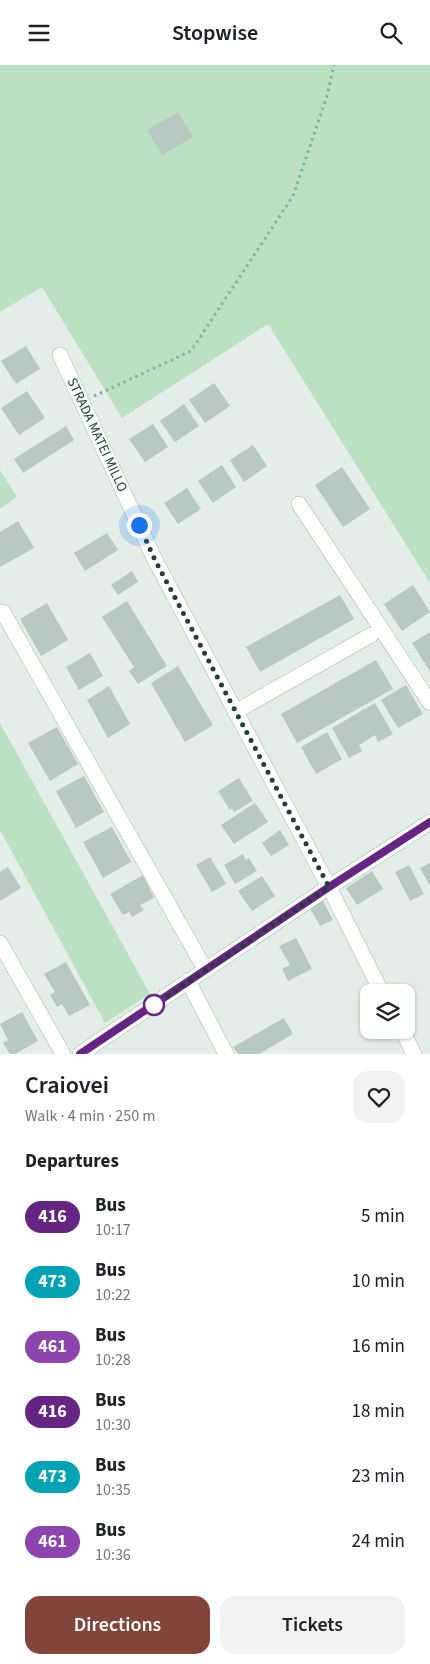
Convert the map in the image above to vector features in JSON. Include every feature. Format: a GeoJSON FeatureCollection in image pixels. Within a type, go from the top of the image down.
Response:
{"type":"FeatureCollection","features":[{"type":"Feature","properties":{"kind":"street","name":"STRADA MATEI MILLO"},"geometry":{"type":"LineString","coordinates":[[60,355],[155,560],[329,887],[378,984]]}},
{"type":"Feature","properties":{"kind":"street"},"geometry":{"type":"LineString","coordinates":[[299,504],[430,703]]}},
{"type":"Feature","properties":{"kind":"street"},"geometry":{"type":"LineString","coordinates":[[2,612],[206,969]]}},
{"type":"Feature","properties":{"kind":"street"},"geometry":{"type":"LineString","coordinates":[[236,711],[371,635]]}},
{"type":"Feature","properties":{"kind":"street"},"geometry":{"type":"LineString","coordinates":[[80,1054],[329,887],[430,822]]}},
{"type":"Feature","properties":{"kind":"street"},"geometry":{"type":"LineString","coordinates":[[0,943],[63,1054]]}},
{"type":"Feature","properties":{"kind":"street"},"geometry":{"type":"LineString","coordinates":[[188,981],[226,1054]]}},
{"type":"Feature","properties":{"kind":"street"},"geometry":{"type":"LineString","coordinates":[[406,1039],[414,1054]]}},
{"type":"Feature","properties":{"kind":"path"},"geometry":{"type":"LineString","coordinates":[[82,401],[191,351],[293,196],[327,95],[334,65]]}},
{"type":"Feature","properties":{"kind":"green space"},"geometry":{"type":"Polygon","coordinates":[[[0,65],[430,65],[430,583],[268,324],[122,418],[42,287],[0,312],[0,65]]]}},
{"type":"Feature","properties":{"kind":"green space"},"geometry":{"type":"Polygon","coordinates":[[[0,470],[17,497],[0,509],[0,470]]]}},
{"type":"Feature","properties":{"kind":"green space"},"geometry":{"type":"Polygon","coordinates":[[[0,723],[150,994],[105,1023],[0,830],[0,723]]]}},
{"type":"Feature","properties":{"kind":"building"},"geometry":{"type":"Polygon","coordinates":[[[178,112],[193,137],[162,155],[147,130],[178,112]]]}},
{"type":"Feature","properties":{"kind":"building"},"geometry":{"type":"Polygon","coordinates":[[[26,346],[40,369],[16,384],[1,361],[26,346]]]}},
{"type":"Feature","properties":{"kind":"building"},"geometry":{"type":"Polygon","coordinates":[[[214,383],[230,406],[205,423],[189,400],[214,383]]]}},
{"type":"Feature","properties":{"kind":"building"},"geometry":{"type":"Polygon","coordinates":[[[27,391],[45,418],[19,435],[1,408],[27,391]]]}},
{"type":"Feature","properties":{"kind":"building"},"geometry":{"type":"Polygon","coordinates":[[[184,404],[199,426],[175,442],[160,421],[184,404]]]}},
{"type":"Feature","properties":{"kind":"building"},"geometry":{"type":"Polygon","coordinates":[[[153,424],[168,447],[145,462],[129,439],[153,424]]]}},
{"type":"Feature","properties":{"kind":"building"},"geometry":{"type":"Polygon","coordinates":[[[66,426],[74,440],[23,473],[14,459],[66,426]]]}},
{"type":"Feature","properties":{"kind":"building"},"geometry":{"type":"Polygon","coordinates":[[[253,445],[267,466],[244,482],[230,460],[253,445]]]}},
{"type":"Feature","properties":{"kind":"building"},"geometry":{"type":"Polygon","coordinates":[[[222,465],[236,487],[213,503],[198,481],[222,465]]]}},
{"type":"Feature","properties":{"kind":"building"},"geometry":{"type":"Polygon","coordinates":[[[342,467],[370,509],[343,527],[315,485],[342,467]]]}},
{"type":"Feature","properties":{"kind":"building"},"geometry":{"type":"Polygon","coordinates":[[[187,488],[201,509],[178,524],[164,503],[187,488]]]}},
{"type":"Feature","properties":{"kind":"building"},"geometry":{"type":"Polygon","coordinates":[[[18,521],[34,548],[0,567],[0,532],[18,521]]]}},
{"type":"Feature","properties":{"kind":"building"},"geometry":{"type":"Polygon","coordinates":[[[107,533],[118,550],[85,571],[74,553],[107,533]]]}},
{"type":"Feature","properties":{"kind":"building"},"geometry":{"type":"Polygon","coordinates":[[[132,571],[138,582],[118,595],[111,585],[132,571]]]}},
{"type":"Feature","properties":{"kind":"building"},"geometry":{"type":"Polygon","coordinates":[[[413,585],[430,612],[402,631],[384,604],[413,585]]]}},
{"type":"Feature","properties":{"kind":"building"},"geometry":{"type":"Polygon","coordinates":[[[340,595],[354,619],[260,672],[246,647],[340,595]]]}},
{"type":"Feature","properties":{"kind":"building"},"geometry":{"type":"Polygon","coordinates":[[[127,601],[167,666],[138,684],[129,671],[134,667],[102,617],[127,601]]]}},
{"type":"Feature","properties":{"kind":"building"},"geometry":{"type":"Polygon","coordinates":[[[47,603],[68,640],[41,656],[20,619],[47,603]]]}},
{"type":"Feature","properties":{"kind":"building"},"geometry":{"type":"Polygon","coordinates":[[[430,632],[430,672],[412,643],[430,632]]]}},
{"type":"Feature","properties":{"kind":"building"},"geometry":{"type":"Polygon","coordinates":[[[90,653],[103,676],[79,690],[66,667],[90,653]]]}},
{"type":"Feature","properties":{"kind":"building"},"geometry":{"type":"Polygon","coordinates":[[[376,660],[393,689],[297,743],[281,714],[376,660]]]}},
{"type":"Feature","properties":{"kind":"building"},"geometry":{"type":"Polygon","coordinates":[[[178,666],[213,725],[185,742],[151,683],[178,666]]]}},
{"type":"Feature","properties":{"kind":"building"},"geometry":{"type":"Polygon","coordinates":[[[406,685],[423,714],[398,728],[381,700],[406,685]]]}},
{"type":"Feature","properties":{"kind":"building"},"geometry":{"type":"Polygon","coordinates":[[[109,686],[130,724],[108,738],[87,700],[109,686]]]}},
{"type":"Feature","properties":{"kind":"building"},"geometry":{"type":"Polygon","coordinates":[[[375,703],[393,734],[378,742],[375,735],[359,745],[362,751],[349,758],[332,728],[375,703]]]}},
{"type":"Feature","properties":{"kind":"building"},"geometry":{"type":"Polygon","coordinates":[[[57,727],[78,764],[50,781],[28,743],[57,727]]]}},
{"type":"Feature","properties":{"kind":"building"},"geometry":{"type":"Polygon","coordinates":[[[327,732],[342,759],[316,774],[301,747],[327,732]]]}},
{"type":"Feature","properties":{"kind":"building"},"geometry":{"type":"Polygon","coordinates":[[[84,776],[104,812],[76,828],[56,791],[84,776]]]}},
{"type":"Feature","properties":{"kind":"building"},"geometry":{"type":"Polygon","coordinates":[[[239,778],[253,801],[234,812],[232,808],[230,810],[218,791],[239,778]]]}},
{"type":"Feature","properties":{"kind":"building"},"geometry":{"type":"Polygon","coordinates":[[[255,803],[268,822],[234,844],[221,825],[255,803]]]}},
{"type":"Feature","properties":{"kind":"building"},"geometry":{"type":"Polygon","coordinates":[[[112,827],[131,862],[103,878],[83,842],[112,827]]]}},
{"type":"Feature","properties":{"kind":"building"},"geometry":{"type":"Polygon","coordinates":[[[280,830],[289,845],[271,856],[262,843],[280,830]]]}},
{"type":"Feature","properties":{"kind":"building"},"geometry":{"type":"Polygon","coordinates":[[[243,854],[246,860],[249,858],[257,871],[235,884],[224,865],[243,854]]]}},
{"type":"Feature","properties":{"kind":"building"},"geometry":{"type":"Polygon","coordinates":[[[210,857],[226,884],[212,892],[196,865],[210,857]]]}},
{"type":"Feature","properties":{"kind":"building"},"geometry":{"type":"Polygon","coordinates":[[[430,863],[430,886],[420,868],[430,863]]]}},
{"type":"Feature","properties":{"kind":"building"},"geometry":{"type":"Polygon","coordinates":[[[409,865],[424,894],[410,901],[395,872],[409,865]]]}},
{"type":"Feature","properties":{"kind":"building"},"geometry":{"type":"Polygon","coordinates":[[[8,867],[21,888],[0,901],[0,872],[8,867]]]}},
{"type":"Feature","properties":{"kind":"building"},"geometry":{"type":"Polygon","coordinates":[[[372,871],[383,889],[357,905],[346,888],[372,871]]]}},
{"type":"Feature","properties":{"kind":"building"},"geometry":{"type":"Polygon","coordinates":[[[143,875],[154,898],[140,905],[144,910],[132,917],[129,912],[123,915],[110,894],[143,875]]]}},
{"type":"Feature","properties":{"kind":"building"},"geometry":{"type":"Polygon","coordinates":[[[262,876],[275,896],[252,911],[238,891],[262,876]]]}},
{"type":"Feature","properties":{"kind":"building"},"geometry":{"type":"Polygon","coordinates":[[[323,901],[333,920],[320,926],[310,908],[323,901]]]}},
{"type":"Feature","properties":{"kind":"building"},"geometry":{"type":"Polygon","coordinates":[[[296,938],[312,969],[288,981],[282,969],[290,965],[279,946],[296,938]]]}},
{"type":"Feature","properties":{"kind":"building"},"geometry":{"type":"Polygon","coordinates":[[[66,962],[90,1005],[69,1016],[62,1004],[57,1007],[50,995],[55,992],[44,974],[66,962]]]}},
{"type":"Feature","properties":{"kind":"building"},"geometry":{"type":"Polygon","coordinates":[[[22,1012],[38,1041],[15,1054],[10,1054],[3,1043],[8,1040],[0,1024],[22,1012]]]}},
{"type":"Feature","properties":{"kind":"building"},"geometry":{"type":"Polygon","coordinates":[[[284,1018],[293,1034],[259,1054],[238,1054],[233,1047],[284,1018]]]}},
{"type":"Feature","properties":{"kind":"bus line","name":"416"},"geometry":{"type":"LineString","coordinates":[[80,1054],[329,887],[430,822]]}},
{"type":"Feature","properties":{"kind":"route"},"geometry":{"type":"LineString","coordinates":[[139,525],[155,560],[329,887],[154,1005]]}}]}
